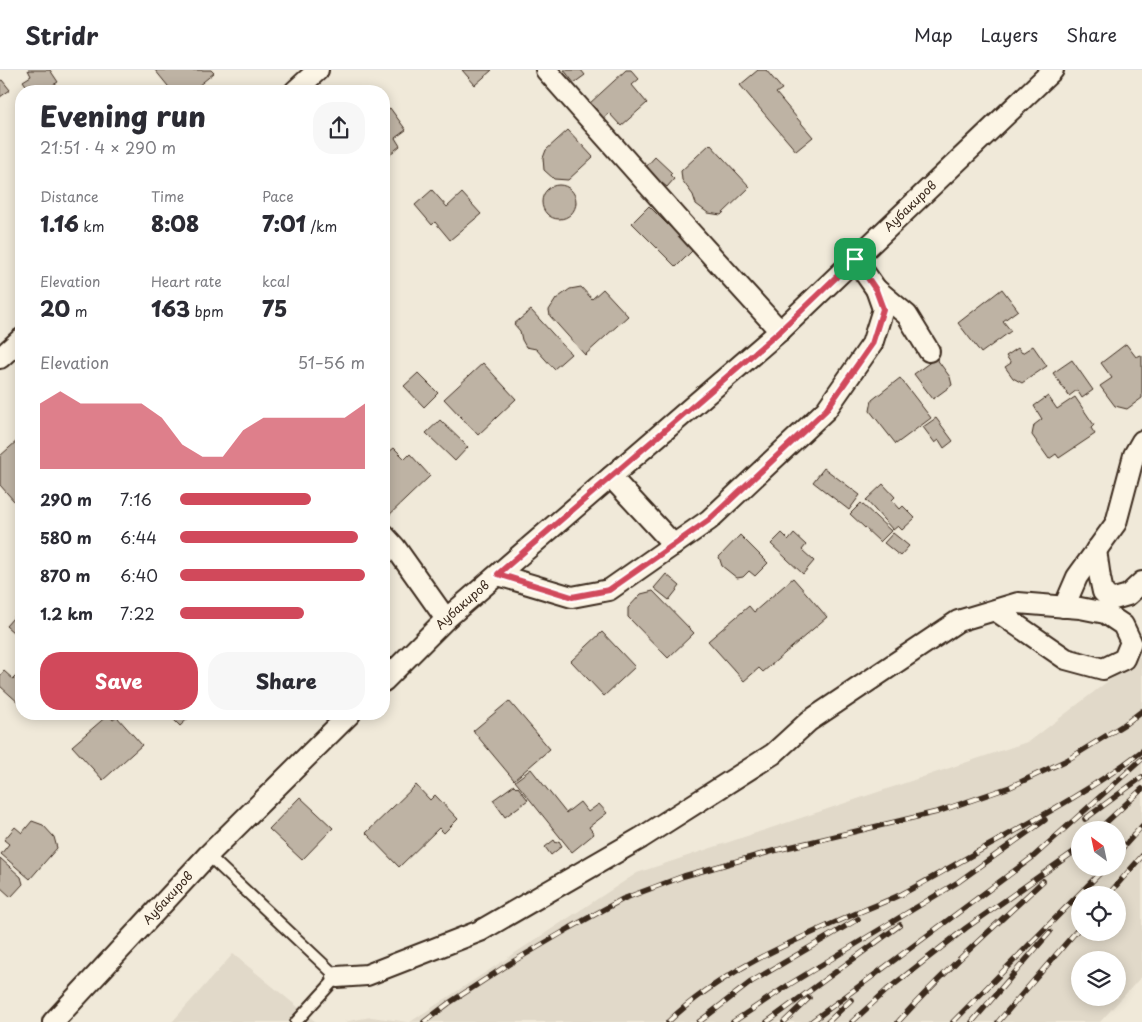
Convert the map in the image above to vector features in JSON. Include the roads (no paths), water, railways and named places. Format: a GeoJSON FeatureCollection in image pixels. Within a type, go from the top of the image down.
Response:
{"type":"FeatureCollection","features":[{"type":"Feature","properties":{"kind":"street"},"geometry":{"type":"LineString","coordinates":[[302,85],[318,70]]}},
{"type":"Feature","properties":{"kind":"street"},"geometry":{"type":"LineString","coordinates":[[546,70],[780,331]]}},
{"type":"Feature","properties":{"kind":"street","name":"Аубакиров"},"geometry":{"type":"LineString","coordinates":[[390,674],[446,619],[780,331],[1053,70]]}},
{"type":"Feature","properties":{"kind":"street"},"geometry":{"type":"LineString","coordinates":[[498,574],[572,597],[609,590],[709,520],[826,410],[872,344],[883,309],[876,290],[855,259]]}},
{"type":"Feature","properties":{"kind":"street"},"geometry":{"type":"LineString","coordinates":[[876,290],[907,315],[929,351]]}},
{"type":"Feature","properties":{"kind":"street"},"geometry":{"type":"LineString","coordinates":[[0,358],[15,344]]}},
{"type":"Feature","properties":{"kind":"street"},"geometry":{"type":"LineString","coordinates":[[1064,607],[1076,576],[1116,523],[1134,455],[1141,448]]}},
{"type":"Feature","properties":{"kind":"street"},"geometry":{"type":"LineString","coordinates":[[611,477],[674,545]]}},
{"type":"Feature","properties":{"kind":"street"},"geometry":{"type":"LineString","coordinates":[[390,542],[446,619]]}},
{"type":"Feature","properties":{"kind":"street"},"geometry":{"type":"LineString","coordinates":[[1096,550],[1104,592],[1111,600],[1128,595],[1142,582]]}},
{"type":"Feature","properties":{"kind":"street"},"geometry":{"type":"LineString","coordinates":[[337,977],[367,975],[480,931],[641,838],[772,754],[809,721],[958,621],[1018,603],[1080,608],[1105,614],[1123,625],[1131,642]]}},
{"type":"Feature","properties":{"kind":"street"},"geometry":{"type":"LineString","coordinates":[[996,610],[1066,659],[1103,669],[1124,659],[1142,623]]}},
{"type":"Feature","properties":{"kind":"street","name":"Аубакиров"},"geometry":{"type":"LineString","coordinates":[[53,1022],[208,855],[344,720]]}},
{"type":"Feature","properties":{"kind":"lane"},"geometry":{"type":"LineString","coordinates":[[208,855],[337,977],[296,1022]]}},
{"type":"Feature","properties":{"kind":"railway"},"geometry":{"type":"LineString","coordinates":[[424,1022],[449,1003],[509,964],[623,899],[684,876],[773,851],[937,812],[1010,787],[1067,760],[1125,724],[1142,711]]}},
{"type":"Feature","properties":{"kind":"railway"},"geometry":{"type":"LineString","coordinates":[[668,1022],[710,988],[757,959],[913,888],[1066,802],[1124,765],[1142,751]]}},
{"type":"Feature","properties":{"kind":"railway"},"geometry":{"type":"LineString","coordinates":[[811,1022],[1033,857],[1142,759]]}},
{"type":"Feature","properties":{"kind":"railway"},"geometry":{"type":"LineString","coordinates":[[1085,819],[1142,777]]}},
{"type":"Feature","properties":{"kind":"railway"},"geometry":{"type":"LineString","coordinates":[[1108,821],[1142,789]]}},
{"type":"Feature","properties":{"kind":"railway"},"geometry":{"type":"LineString","coordinates":[[733,1022],[790,984],[958,882],[1045,820]]}},
{"type":"Feature","properties":{"kind":"railway"},"geometry":{"type":"LineString","coordinates":[[1126,844],[1142,826]]}},
{"type":"Feature","properties":{"kind":"railway"},"geometry":{"type":"LineString","coordinates":[[852,1022],[887,990],[966,928],[1071,854]]}},
{"type":"Feature","properties":{"kind":"railway"},"geometry":{"type":"LineString","coordinates":[[1116,886],[1142,856]]}},
{"type":"Feature","properties":{"kind":"railway"},"geometry":{"type":"LineString","coordinates":[[953,1022],[1097,876]]}},
{"type":"Feature","properties":{"kind":"railway"},"geometry":{"type":"LineString","coordinates":[[898,1022],[915,1003],[1043,881]]}},
{"type":"Feature","properties":{"kind":"railway"},"geometry":{"type":"LineString","coordinates":[[699,1022],[751,982],[858,919]]}},
{"type":"Feature","properties":{"kind":"railway"},"geometry":{"type":"LineString","coordinates":[[767,1022],[900,925]]}},
{"type":"Feature","properties":{"kind":"railway"},"geometry":{"type":"LineString","coordinates":[[972,1022],[1050,932]]}},
{"type":"Feature","properties":{"kind":"railway"},"geometry":{"type":"LineString","coordinates":[[998,1022],[1071,937]]}},
{"type":"Feature","properties":{"kind":"railway"},"geometry":{"type":"LineString","coordinates":[[784,1022],[809,998]]}},
{"type":"Feature","properties":{"kind":"railway"},"geometry":{"type":"LineString","coordinates":[[828,1022],[851,1000]]}}]}
